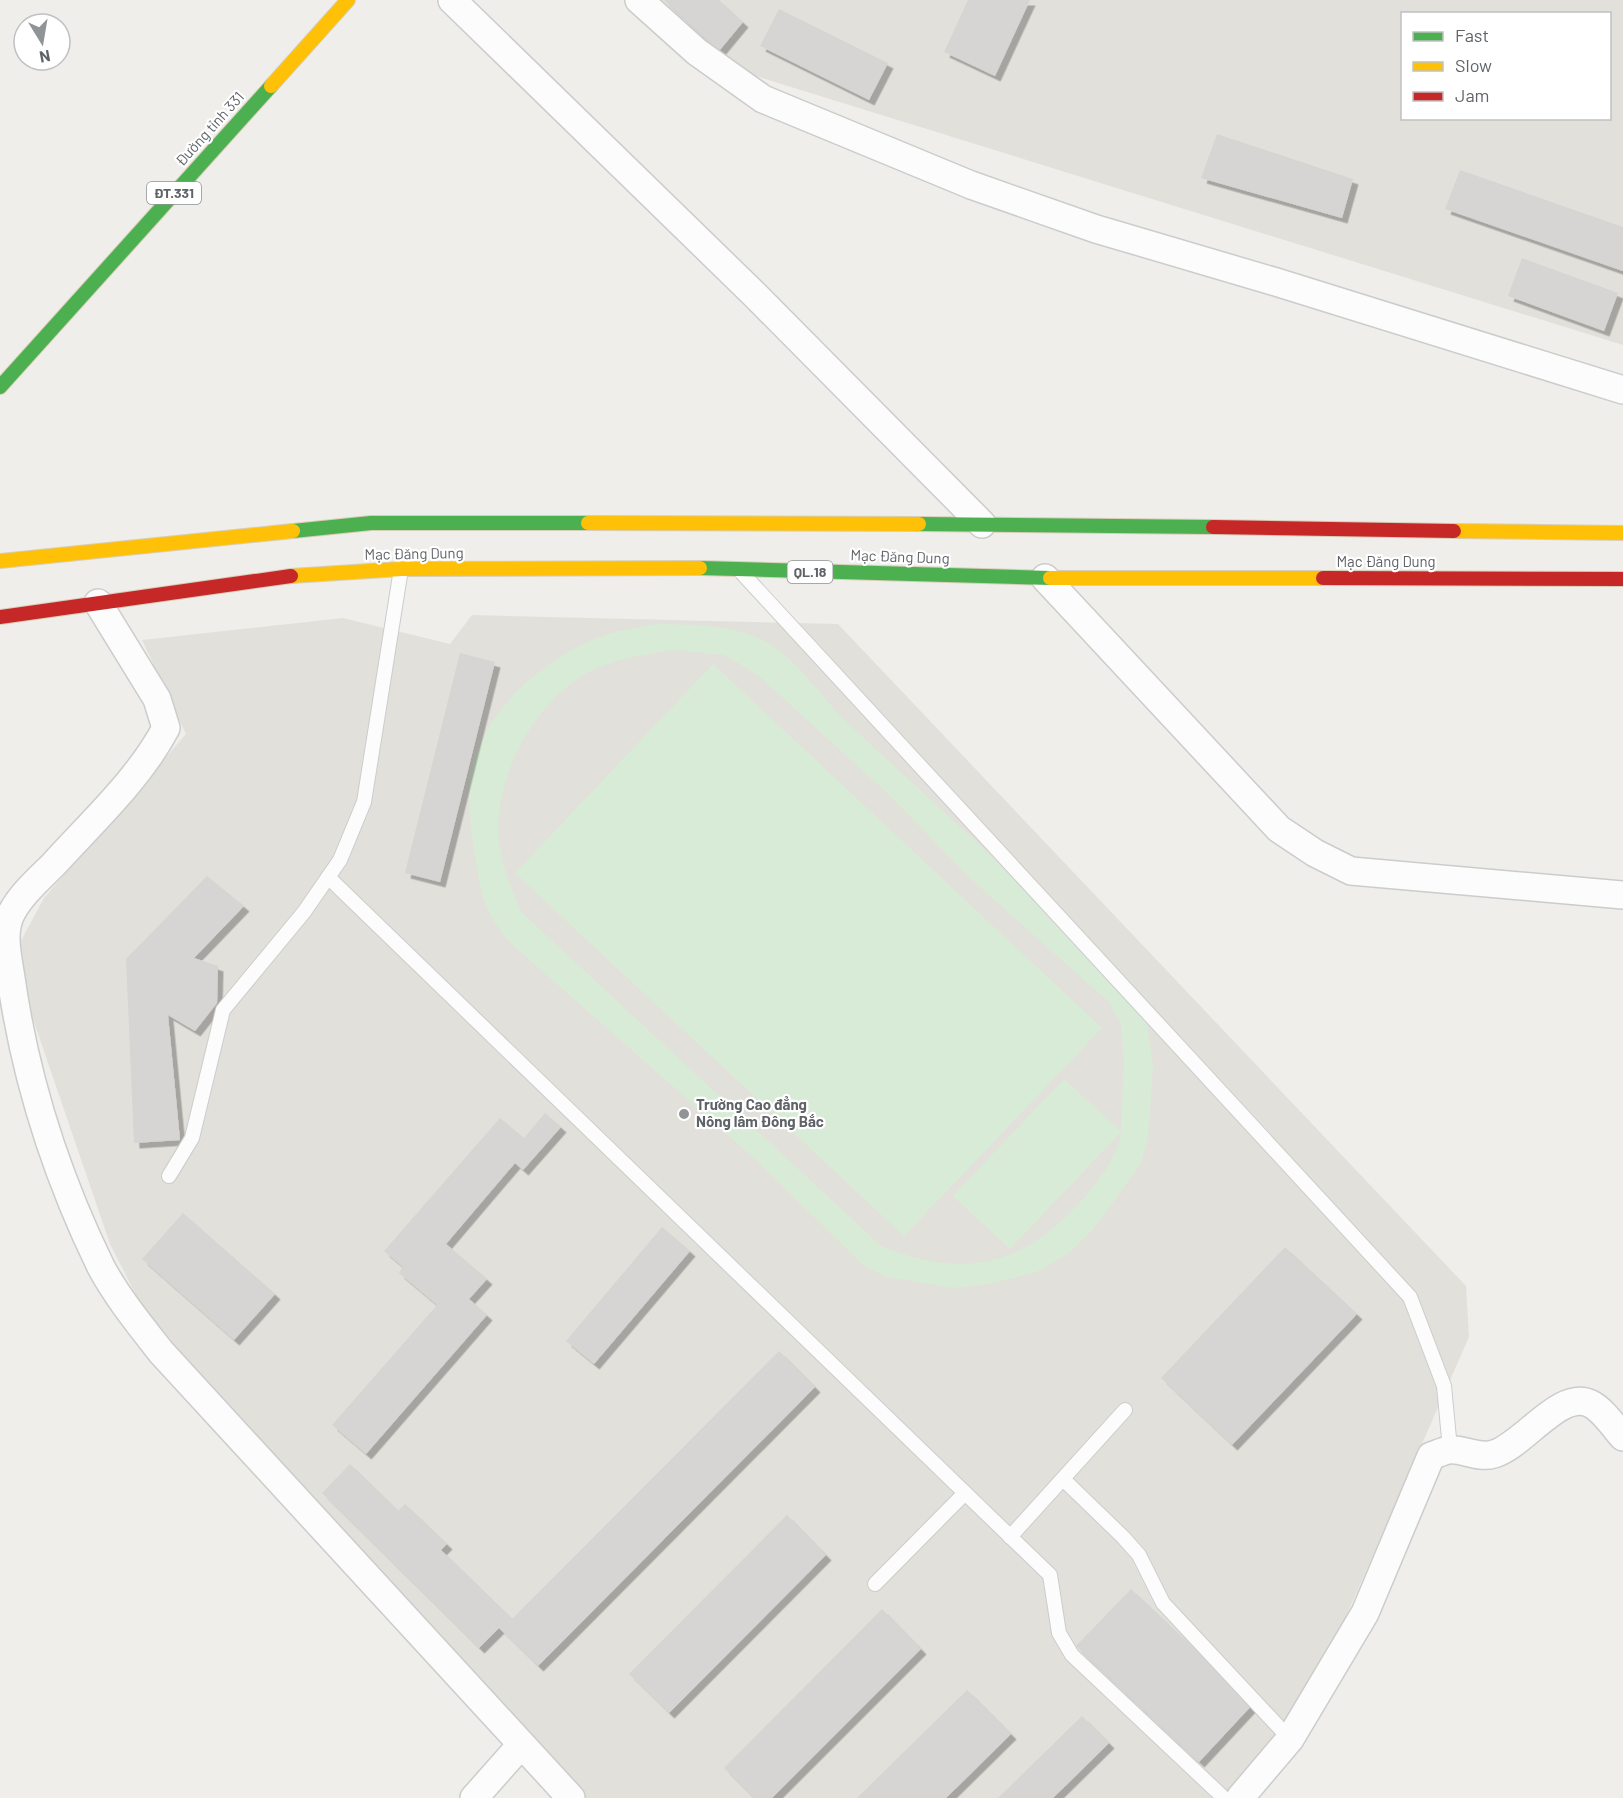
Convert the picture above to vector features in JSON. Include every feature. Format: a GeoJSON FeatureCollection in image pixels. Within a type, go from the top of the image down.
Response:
{"type":"FeatureCollection","features":[{"type":"Feature","properties":{"kind":"main road","name":"Đường tỉnh 331"},"geometry":{"type":"LineString","coordinates":[[0,387],[348,0]]}},
{"type":"Feature","properties":{"kind":"main road","name":"Mạc Đăng Dung"},"geometry":{"type":"LineString","coordinates":[[0,561],[371,523],[981,524],[1623,533]]}},
{"type":"Feature","properties":{"kind":"main road","name":"Mạc Đăng Dung"},"geometry":{"type":"LineString","coordinates":[[0,617],[315,573],[401,569],[739,570],[1045,578],[1623,579]]}},
{"type":"Feature","properties":{"kind":"street"},"geometry":{"type":"LineString","coordinates":[[452,0],[754,294],[981,524]]}},
{"type":"Feature","properties":{"kind":"street"},"geometry":{"type":"LineString","coordinates":[[639,0],[697,52],[763,99],[971,185],[1096,229],[1276,282],[1623,390]]}},
{"type":"Feature","properties":{"kind":"street"},"geometry":{"type":"LineString","coordinates":[[1045,578],[1279,829],[1315,853],[1351,871],[1623,895]]}},
{"type":"Feature","properties":{"kind":"street"},"geometry":{"type":"LineString","coordinates":[[98,603],[157,699],[166,728],[154,750],[105,808],[24,896],[10,916],[6,941],[16,1013],[35,1088],[60,1170],[102,1268],[129,1310],[161,1352],[571,1798]]}},
{"type":"Feature","properties":{"kind":"street"},"geometry":{"type":"LineString","coordinates":[[1240,1798],[1290,1739],[1365,1613],[1431,1456],[1450,1449],[1470,1455],[1494,1454],[1536,1427],[1564,1403],[1578,1399],[1593,1405],[1623,1437]]}},
{"type":"Feature","properties":{"kind":"street"},"geometry":{"type":"LineString","coordinates":[[474,1798],[521,1745]]}},
{"type":"Feature","properties":{"kind":"lane"},"geometry":{"type":"LineString","coordinates":[[170,1176],[192,1138],[223,1010],[304,912],[340,860],[364,802],[401,569]]}},
{"type":"Feature","properties":{"kind":"lane"},"geometry":{"type":"LineString","coordinates":[[739,570],[1410,1297],[1444,1386],[1450,1449]]}},
{"type":"Feature","properties":{"kind":"lane"},"geometry":{"type":"LineString","coordinates":[[328,877],[1050,1575],[1059,1633],[1072,1655],[1224,1798]]}},
{"type":"Feature","properties":{"kind":"lane"},"geometry":{"type":"LineString","coordinates":[[1010,1538],[1125,1410]]}},
{"type":"Feature","properties":{"kind":"lane"},"geometry":{"type":"LineString","coordinates":[[1063,1479],[1123,1537],[1138,1556],[1163,1603],[1290,1739]]}},
{"type":"Feature","properties":{"kind":"lane"},"geometry":{"type":"LineString","coordinates":[[875,1584],[965,1493]]}},
{"type":"Feature","properties":{"kind":"shaded area"},"geometry":{"type":"Polygon","coordinates":[[[654,0],[1623,0],[1623,345],[759,77],[725,63],[654,0]]]}},
{"type":"Feature","properties":{"kind":"shaded area","name":"Trường Cao đẳng Nông lâm Đông Bắc"},"geometry":{"type":"Polygon","coordinates":[[[472,615],[838,624],[1466,1286],[1469,1337],[1340,1630],[1295,1709],[1227,1798],[583,1798],[200,1384],[141,1305],[110,1244],[21,984],[17,948],[44,898],[186,734],[142,640],[343,618],[450,644],[472,615]]]}},
{"type":"Feature","properties":{"kind":"green space"},"geometry":{"type":"Polygon","coordinates":[[[656,624],[729,629],[757,637],[770,644],[789,659],[841,717],[1117,972],[1147,1021],[1153,1067],[1148,1138],[1140,1165],[1094,1228],[1070,1252],[1037,1272],[989,1284],[952,1288],[887,1277],[863,1265],[756,1160],[514,946],[496,924],[482,891],[470,815],[470,779],[484,736],[508,701],[540,671],[557,659],[602,636],[656,624]],[[675,650],[615,662],[582,676],[544,709],[516,754],[506,778],[500,804],[498,829],[501,854],[520,911],[881,1246],[939,1262],[966,1264],[991,1260],[1015,1252],[1061,1222],[1083,1199],[1112,1159],[1121,1132],[1010,1249],[953,1196],[1064,1079],[1121,1131],[1124,1060],[1121,1024],[1110,1003],[971,879],[885,791],[759,676],[725,655],[675,650]]]}},
{"type":"Feature","properties":{"kind":"green space"},"geometry":{"type":"Polygon","coordinates":[[[713,664],[1102,1028],[904,1236],[515,873],[713,664]]]}},
{"type":"Feature","properties":{"kind":"building"},"geometry":{"type":"Polygon","coordinates":[[[664,0],[719,0],[743,22],[719,51],[664,0]]]}},
{"type":"Feature","properties":{"kind":"building"},"geometry":{"type":"Polygon","coordinates":[[[968,0],[1030,0],[995,76],[944,52],[968,0]]]}},
{"type":"Feature","properties":{"kind":"building"},"geometry":{"type":"Polygon","coordinates":[[[779,9],[888,63],[869,100],[760,46],[779,9]]]}},
{"type":"Feature","properties":{"kind":"building"},"geometry":{"type":"Polygon","coordinates":[[[1217,134],[1353,179],[1342,218],[1201,178],[1217,134]]]}},
{"type":"Feature","properties":{"kind":"building"},"geometry":{"type":"Polygon","coordinates":[[[1460,170],[1623,227],[1623,271],[1445,209],[1460,170]]]}},
{"type":"Feature","properties":{"kind":"building"},"geometry":{"type":"Polygon","coordinates":[[[1522,258],[1618,293],[1604,331],[1508,296],[1522,258]]]}},
{"type":"Feature","properties":{"kind":"building"},"geometry":{"type":"Polygon","coordinates":[[[460,653],[495,662],[440,882],[405,873],[460,653]]]}},
{"type":"Feature","properties":{"kind":"building"},"geometry":{"type":"Polygon","coordinates":[[[207,876],[244,906],[194,958],[218,966],[217,1003],[195,1031],[168,1015],[180,1140],[134,1143],[126,959],[207,876]]]}},
{"type":"Feature","properties":{"kind":"building"},"geometry":{"type":"Polygon","coordinates":[[[545,1113],[561,1127],[523,1170],[515,1163],[446,1244],[487,1279],[469,1299],[487,1315],[366,1454],[332,1425],[437,1305],[399,1273],[403,1267],[384,1251],[500,1118],[524,1138],[545,1113]]]}},
{"type":"Feature","properties":{"kind":"building"},"geometry":{"type":"Polygon","coordinates":[[[183,1213],[275,1294],[234,1340],[142,1259],[183,1213]]]}},
{"type":"Feature","properties":{"kind":"building"},"geometry":{"type":"Polygon","coordinates":[[[662,1227],[690,1251],[594,1364],[566,1341],[662,1227]]]}},
{"type":"Feature","properties":{"kind":"building"},"geometry":{"type":"Polygon","coordinates":[[[1285,1247],[1357,1314],[1232,1445],[1161,1378],[1285,1247]]]}},
{"type":"Feature","properties":{"kind":"building"},"geometry":{"type":"Polygon","coordinates":[[[779,1351],[815,1387],[538,1666],[499,1628],[479,1648],[322,1493],[350,1464],[398,1511],[405,1504],[447,1544],[441,1550],[512,1619],[779,1351]]]}},
{"type":"Feature","properties":{"kind":"building"},"geometry":{"type":"Polygon","coordinates":[[[787,1515],[826,1555],[669,1713],[629,1674],[787,1515]]]}},
{"type":"Feature","properties":{"kind":"building"},"geometry":{"type":"Polygon","coordinates":[[[1131,1589],[1253,1704],[1199,1762],[1076,1646],[1131,1589]]]}},
{"type":"Feature","properties":{"kind":"building"},"geometry":{"type":"Polygon","coordinates":[[[882,1609],[921,1649],[772,1798],[754,1798],[724,1768],[882,1609]]]}},
{"type":"Feature","properties":{"kind":"building"},"geometry":{"type":"Polygon","coordinates":[[[967,1690],[1011,1734],[946,1798],[857,1798],[967,1690]]]}},
{"type":"Feature","properties":{"kind":"building"},"geometry":{"type":"Polygon","coordinates":[[[1082,1716],[1109,1743],[1053,1798],[998,1798],[1082,1716]]]}},
{"type":"Feature","properties":{"kind":"traffic: fast"},"geometry":{"type":"LineString","coordinates":[[0,387],[271,86]]}},
{"type":"Feature","properties":{"kind":"traffic: fast"},"geometry":{"type":"LineString","coordinates":[[293,531],[371,523],[588,523]]}},
{"type":"Feature","properties":{"kind":"traffic: fast"},"geometry":{"type":"LineString","coordinates":[[919,524],[1213,527]]}},
{"type":"Feature","properties":{"kind":"traffic: fast"},"geometry":{"type":"LineString","coordinates":[[700,568],[1050,578]]}},
{"type":"Feature","properties":{"kind":"traffic: slow"},"geometry":{"type":"LineString","coordinates":[[271,86],[348,0]]}},
{"type":"Feature","properties":{"kind":"traffic: slow"},"geometry":{"type":"LineString","coordinates":[[588,523],[919,524]]}},
{"type":"Feature","properties":{"kind":"traffic: slow"},"geometry":{"type":"LineString","coordinates":[[0,561],[293,531]]}},
{"type":"Feature","properties":{"kind":"traffic: slow"},"geometry":{"type":"LineString","coordinates":[[1454,531],[1623,533]]}},
{"type":"Feature","properties":{"kind":"traffic: slow"},"geometry":{"type":"LineString","coordinates":[[291,576],[401,569],[700,568]]}},
{"type":"Feature","properties":{"kind":"traffic: slow"},"geometry":{"type":"LineString","coordinates":[[1050,578],[1323,578]]}},
{"type":"Feature","properties":{"kind":"traffic: jam"},"geometry":{"type":"LineString","coordinates":[[1213,527],[1454,531]]}},
{"type":"Feature","properties":{"kind":"traffic: jam"},"geometry":{"type":"LineString","coordinates":[[0,617],[291,576]]}},
{"type":"Feature","properties":{"kind":"traffic: jam"},"geometry":{"type":"LineString","coordinates":[[1323,578],[1623,579]]}},
{"type":"Feature","properties":{"kind":"place","name":"Trường Cao đẳng Nông lâm Đông Bắc"},"geometry":{"type":"Point","coordinates":[684,1114]}}]}
